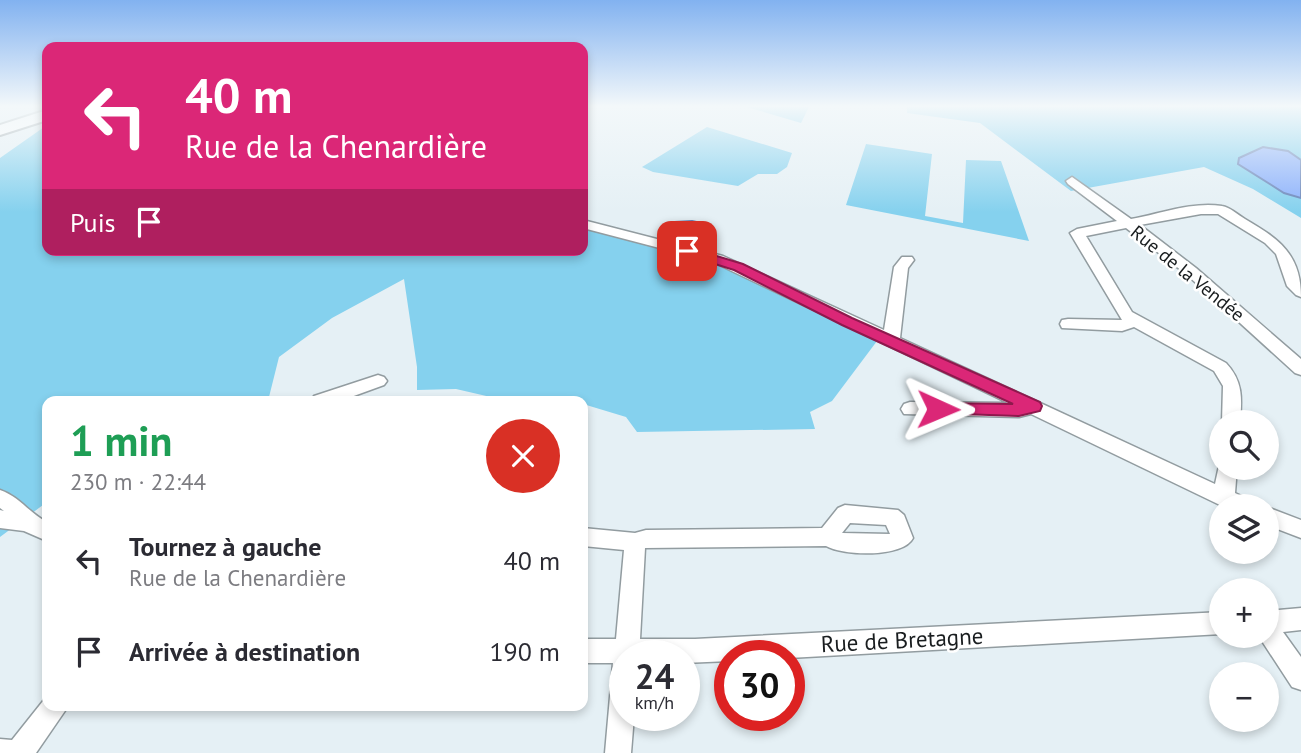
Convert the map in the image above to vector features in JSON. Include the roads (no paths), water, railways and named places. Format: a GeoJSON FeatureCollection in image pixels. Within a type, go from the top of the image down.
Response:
{"type":"FeatureCollection","features":[{"type":"Feature","properties":{"kind":"street","name":"Rue de la Vendée"},"geometry":{"type":"LineString","coordinates":[[1072,181],[1191,271],[1301,369]]}},
{"type":"Feature","properties":{"kind":"street"},"geometry":{"type":"LineString","coordinates":[[1232,410],[1234,384],[1230,376],[1220,367],[1126,316],[1077,233],[1201,210],[1220,210],[1270,240],[1283,253],[1295,286],[1301,292]]}},
{"type":"Feature","properties":{"kind":"street"},"geometry":{"type":"LineString","coordinates":[[588,225],[728,263],[1217,494]]}},
{"type":"Feature","properties":{"kind":"street"},"geometry":{"type":"LineString","coordinates":[[891,341],[901,267],[907,260]]}},
{"type":"Feature","properties":{"kind":"street"},"geometry":{"type":"LineString","coordinates":[[1068,324],[1122,326],[1133,322]]}},
{"type":"Feature","properties":{"kind":"street"},"geometry":{"type":"LineString","coordinates":[[334,396],[378,381]]}},
{"type":"Feature","properties":{"kind":"street"},"geometry":{"type":"LineString","coordinates":[[910,408],[1019,410],[1034,406]]}},
{"type":"Feature","properties":{"kind":"street"},"geometry":{"type":"LineString","coordinates":[[0,499],[16,507],[27,522]]}},
{"type":"Feature","properties":{"kind":"street"},"geometry":{"type":"LineString","coordinates":[[0,519],[27,522],[42,529]]}},
{"type":"Feature","properties":{"kind":"street"},"geometry":{"type":"LineString","coordinates":[[1279,521],[1301,529]]}},
{"type":"Feature","properties":{"kind":"street"},"geometry":{"type":"LineString","coordinates":[[588,537],[635,542],[646,539],[830,537]]}},
{"type":"Feature","properties":{"kind":"street"},"geometry":{"type":"LineString","coordinates":[[628,640],[635,542]]}},
{"type":"Feature","properties":{"kind":"street"},"geometry":{"type":"LineString","coordinates":[[1279,621],[1301,619]]}},
{"type":"Feature","properties":{"kind":"street","name":"Rue de Bretagne"},"geometry":{"type":"LineString","coordinates":[[700,651],[1209,624]]}},
{"type":"Feature","properties":{"kind":"street"},"geometry":{"type":"LineString","coordinates":[[1279,646],[1301,678]]}},
{"type":"Feature","properties":{"kind":"street","name":"Rue de Bretagne"},"geometry":{"type":"LineString","coordinates":[[588,652],[609,654]]}},
{"type":"Feature","properties":{"kind":"street"},"geometry":{"type":"LineString","coordinates":[[19,753],[52,711]]}},
{"type":"Feature","properties":{"kind":"street"},"geometry":{"type":"LineString","coordinates":[[618,753],[620,731]]}},
{"type":"Feature","properties":{"kind":"street"},"geometry":{"type":"LineString","coordinates":[[0,752],[10,753]]}}]}
